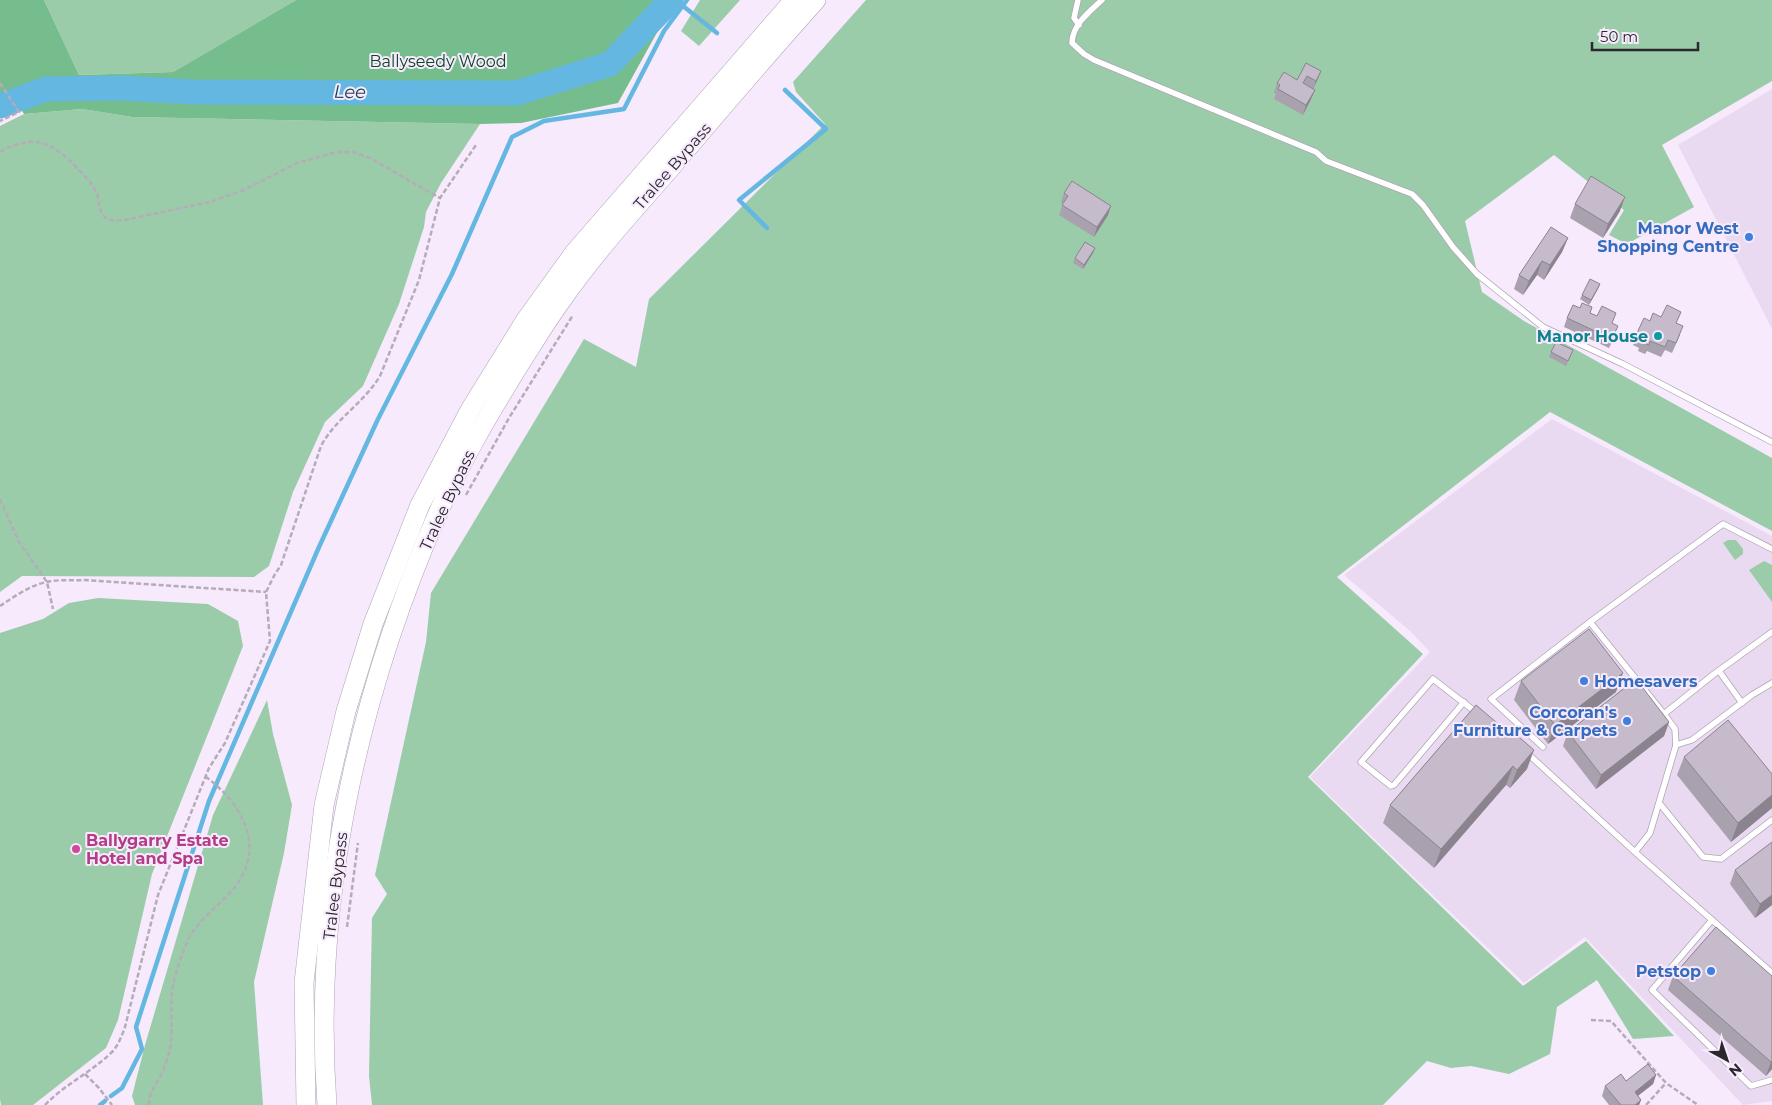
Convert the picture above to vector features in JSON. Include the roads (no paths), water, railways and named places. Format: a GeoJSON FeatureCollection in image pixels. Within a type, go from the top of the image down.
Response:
{"type":"FeatureCollection","features":[{"type":"Feature","properties":{"kind":"highway","name":"Tralee Bypass"},"geometry":{"type":"LineString","coordinates":[[306,1105],[304,983],[324,804],[346,711],[373,624],[420,506],[470,410],[525,321],[574,253],[794,0]]}},
{"type":"Feature","properties":{"kind":"highway","name":"Tralee Bypass"},"geometry":{"type":"LineString","coordinates":[[326,1105],[324,989],[332,899],[345,806],[365,716],[397,614],[439,510],[486,419],[574,282],[596,254],[816,0]]}},
{"type":"Feature","properties":{"kind":"lane"},"geometry":{"type":"LineString","coordinates":[[1078,0],[1074,18],[1079,25]]}},
{"type":"Feature","properties":{"kind":"lane"},"geometry":{"type":"LineString","coordinates":[[1102,0],[1079,25],[1072,36],[1072,43],[1084,54],[1094,60],[1316,152],[1326,161],[1412,194],[1423,205],[1453,247],[1477,274],[1543,327],[1623,364],[1772,442]]}},
{"type":"Feature","properties":{"kind":"lane"},"geometry":{"type":"LineString","coordinates":[[1543,747],[1491,699],[1590,622],[1723,524],[1772,549]]}},
{"type":"Feature","properties":{"kind":"lane"},"geometry":{"type":"LineString","coordinates":[[1590,622],[1675,729],[1676,746],[1660,804],[1650,833],[1635,852]]}},
{"type":"Feature","properties":{"kind":"lane"},"geometry":{"type":"LineString","coordinates":[[1664,714],[1772,632]]}},
{"type":"Feature","properties":{"kind":"lane"},"geometry":{"type":"LineString","coordinates":[[1719,671],[1742,703]]}},
{"type":"Feature","properties":{"kind":"lane"},"geometry":{"type":"LineString","coordinates":[[1464,702],[1394,785],[1391,786],[1361,762],[1434,679],[1464,702],[1485,720]]}},
{"type":"Feature","properties":{"kind":"lane"},"geometry":{"type":"LineString","coordinates":[[1676,746],[1692,740],[1752,694],[1772,683]]}},
{"type":"Feature","properties":{"kind":"lane"},"geometry":{"type":"LineString","coordinates":[[1522,748],[1635,852],[1772,973]]}},
{"type":"Feature","properties":{"kind":"lane"},"geometry":{"type":"LineString","coordinates":[[1660,804],[1703,857],[1721,860],[1772,820]]}},
{"type":"Feature","properties":{"kind":"lane"},"geometry":{"type":"LineString","coordinates":[[1712,920],[1652,990],[1751,1086],[1772,1080]]}},
{"type":"Feature","properties":{"kind":"waterway","name":"Lee"},"geometry":{"type":"LineString","coordinates":[[0,106],[46,89],[118,88],[195,92],[517,93],[610,64],[671,0]]}},
{"type":"Feature","properties":{"kind":"waterway"},"geometry":{"type":"LineString","coordinates":[[111,1096],[122,1088],[142,1049],[136,1027],[209,801],[319,547],[378,419],[452,274],[512,137],[544,121],[624,109],[664,31],[687,0]]}},
{"type":"Feature","properties":{"kind":"waterway"},"geometry":{"type":"LineString","coordinates":[[683,6],[717,33]]}},
{"type":"Feature","properties":{"kind":"waterway"},"geometry":{"type":"LineString","coordinates":[[767,228],[739,200],[826,129],[785,90]]}},
{"type":"Feature","properties":{"kind":"waterway"},"geometry":{"type":"LineString","coordinates":[[100,1105],[105,1101]]}},
{"type":"Feature","properties":{"kind":"place","name":"Manor West Shopping Centre"},"geometry":{"type":"Point","coordinates":[1749,237]}},
{"type":"Feature","properties":{"kind":"place","name":"Manor House"},"geometry":{"type":"Point","coordinates":[1658,336]}},
{"type":"Feature","properties":{"kind":"place","name":"Homesavers"},"geometry":{"type":"Point","coordinates":[1584,681]}},
{"type":"Feature","properties":{"kind":"place","name":"Corcoran's Furniture & Carpets"},"geometry":{"type":"Point","coordinates":[1627,721]}},
{"type":"Feature","properties":{"kind":"place","name":"Ballygarry Estate Hotel and Spa"},"geometry":{"type":"Point","coordinates":[76,849]}},
{"type":"Feature","properties":{"kind":"place","name":"Petstop"},"geometry":{"type":"Point","coordinates":[1711,971]}},
{"type":"Feature","properties":{"kind":"park label","name":"Ballyseedy Wood"},"geometry":{"type":"Point","coordinates":[438,61]}}]}
